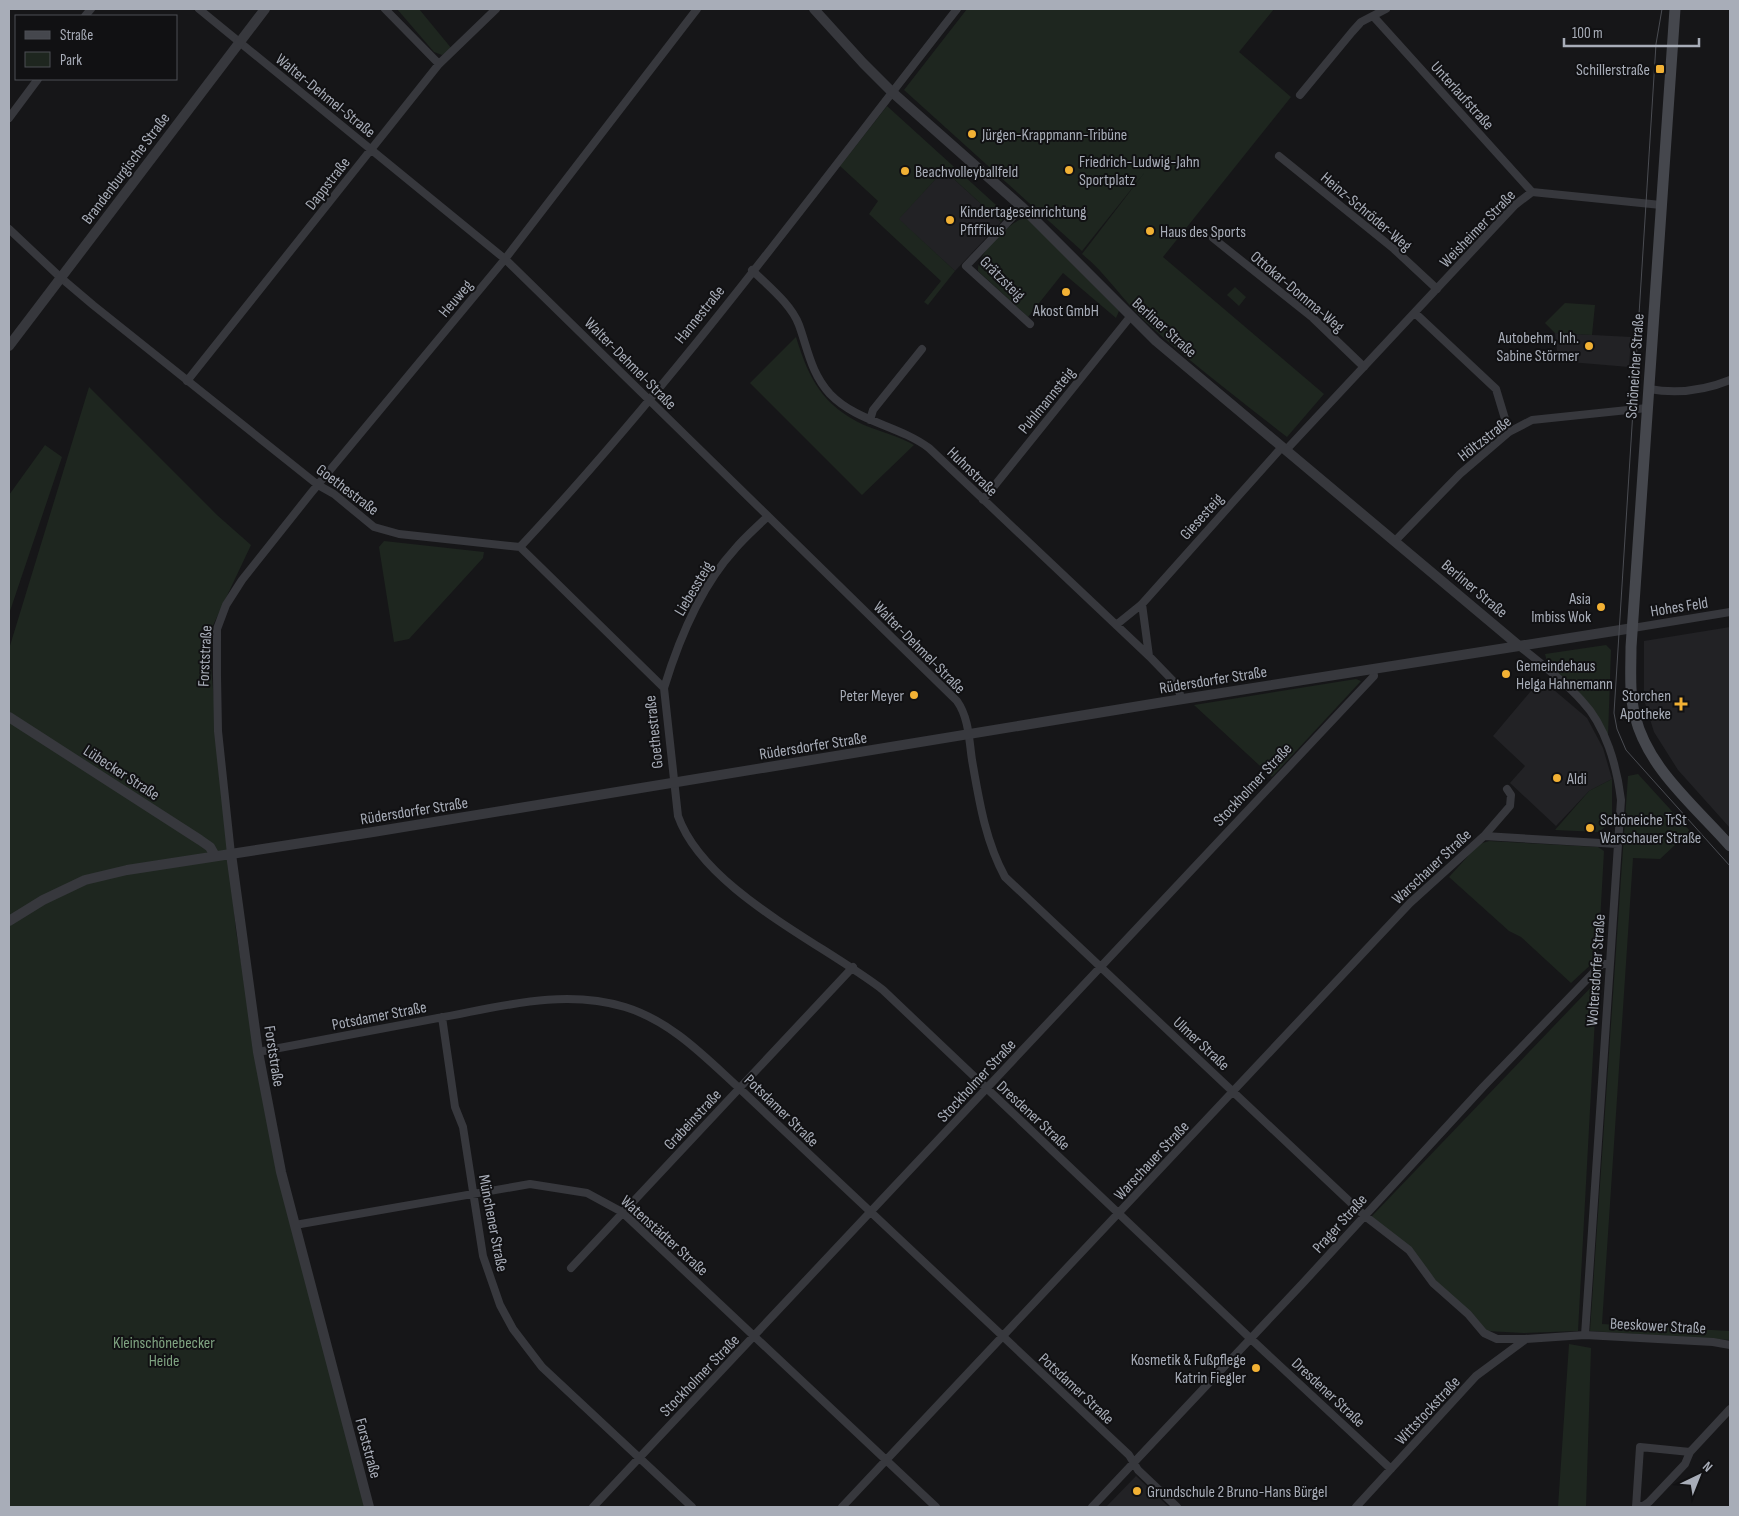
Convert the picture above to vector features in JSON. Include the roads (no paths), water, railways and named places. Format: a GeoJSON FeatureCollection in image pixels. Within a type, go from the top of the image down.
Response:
{"type":"FeatureCollection","features":[{"type":"Feature","properties":{"kind":"main road","name":"Schöneicher Straße"},"geometry":{"type":"LineString","coordinates":[[1675,9],[1633,628],[1632,690],[1637,725],[1650,752],[1662,770],[1730,846]]}},
{"type":"Feature","properties":{"kind":"street","name":"Walter-Dehmel-Straße"},"geometry":{"type":"LineString","coordinates":[[199,9],[505,259],[957,701],[962,708],[968,735]]}},
{"type":"Feature","properties":{"kind":"street","name":"Brandenburgische Straße"},"geometry":{"type":"LineString","coordinates":[[9,346],[265,9]]}},
{"type":"Feature","properties":{"kind":"street"},"geometry":{"type":"LineString","coordinates":[[385,9],[439,64]]}},
{"type":"Feature","properties":{"kind":"street","name":"Dappstraße"},"geometry":{"type":"LineString","coordinates":[[187,381],[439,64],[496,9]]}},
{"type":"Feature","properties":{"kind":"street","name":"Heuweg"},"geometry":{"type":"LineString","coordinates":[[228,602],[318,485],[505,259],[697,9]]}},
{"type":"Feature","properties":{"kind":"street","name":"Berliner Straße"},"geometry":{"type":"LineString","coordinates":[[814,9],[863,64],[1022,207],[1130,317],[1518,645]]}},
{"type":"Feature","properties":{"kind":"street","name":"Hannestraße"},"geometry":{"type":"LineString","coordinates":[[520,547],[582,480],[648,400],[957,9]]}},
{"type":"Feature","properties":{"kind":"street"},"geometry":{"type":"LineString","coordinates":[[1300,95],[1361,22],[1386,9]]}},
{"type":"Feature","properties":{"kind":"street","name":"Unterlaufstraße"},"geometry":{"type":"LineString","coordinates":[[1373,16],[1532,192]]}},
{"type":"Feature","properties":{"kind":"street"},"geometry":{"type":"LineString","coordinates":[[9,118],[37,80]]}},
{"type":"Feature","properties":{"kind":"street","name":"Heinz-Schröder-Weg"},"geometry":{"type":"LineString","coordinates":[[1278,156],[1394,249],[1437,289]]}},
{"type":"Feature","properties":{"kind":"street","name":"Weisheimer Straße"},"geometry":{"type":"LineString","coordinates":[[1284,449],[1364,367],[1515,205],[1532,192],[1661,204]]}},
{"type":"Feature","properties":{"kind":"street","name":"Grätzsteig"},"geometry":{"type":"LineString","coordinates":[[1022,207],[966,266],[1030,324]]}},
{"type":"Feature","properties":{"kind":"street","name":"Goethestraße"},"geometry":{"type":"LineString","coordinates":[[9,229],[60,278],[318,485],[334,494],[374,527],[399,534],[520,547],[664,688],[673,783]]}},
{"type":"Feature","properties":{"kind":"street","name":"Ottokar-Domma-Weg"},"geometry":{"type":"LineString","coordinates":[[1213,238],[1312,318],[1364,367]]}},
{"type":"Feature","properties":{"kind":"street","name":"Huhnstraße"},"geometry":{"type":"LineString","coordinates":[[752,270],[799,324],[809,359],[820,381],[839,402],[870,420],[898,430],[920,441],[1149,656],[1178,686],[1181,699]]}},
{"type":"Feature","properties":{"kind":"street"},"geometry":{"type":"LineString","coordinates":[[1415,313],[1496,389],[1509,432]]}},
{"type":"Feature","properties":{"kind":"street","name":"Puhlmannsteig"},"geometry":{"type":"LineString","coordinates":[[983,500],[1130,317]]}},
{"type":"Feature","properties":{"kind":"street"},"geometry":{"type":"LineString","coordinates":[[870,420],[873,410],[922,349]]}},
{"type":"Feature","properties":{"kind":"street"},"geometry":{"type":"LineString","coordinates":[[1649,389],[1687,392],[1708,388],[1730,380]]}},
{"type":"Feature","properties":{"kind":"street","name":"Höltzstraße"},"geometry":{"type":"LineString","coordinates":[[1395,541],[1460,474],[1509,432],[1532,420],[1647,408]]}},
{"type":"Feature","properties":{"kind":"street","name":"Giesesteig"},"geometry":{"type":"LineString","coordinates":[[1116,625],[1142,604],[1284,449]]}},
{"type":"Feature","properties":{"kind":"street","name":"Liebessteig"},"geometry":{"type":"LineString","coordinates":[[664,688],[682,635],[705,591],[734,550],[768,516]]}},
{"type":"Feature","properties":{"kind":"street","name":"Forststraße"},"geometry":{"type":"LineString","coordinates":[[228,602],[217,628],[218,731],[230,854],[258,1052],[281,1172],[370,1507]]}},
{"type":"Feature","properties":{"kind":"street"},"geometry":{"type":"LineString","coordinates":[[1142,604],[1149,656]]}},
{"type":"Feature","properties":{"kind":"street","name":"Hohes Feld"},"geometry":{"type":"LineString","coordinates":[[1633,628],[1730,612]]}},
{"type":"Feature","properties":{"kind":"street","name":"Rüdersdorfer Straße"},"geometry":{"type":"LineString","coordinates":[[9,921],[43,900],[85,880],[127,870],[673,783],[1181,699],[1633,628]]}},
{"type":"Feature","properties":{"kind":"street","name":"Woltersdorfer Straße"},"geometry":{"type":"LineString","coordinates":[[1518,645],[1584,702],[1601,733],[1618,776],[1621,800],[1585,1335]]}},
{"type":"Feature","properties":{"kind":"street","name":"Stockholmer Straße"},"geometry":{"type":"LineString","coordinates":[[593,1507],[1374,676],[1373,670]]}},
{"type":"Feature","properties":{"kind":"street","name":"Lübecker Straße"},"geometry":{"type":"LineString","coordinates":[[9,717],[200,840],[210,847],[215,856]]}},
{"type":"Feature","properties":{"kind":"street","name":"Ulmer Straße"},"geometry":{"type":"LineString","coordinates":[[968,735],[983,819],[1005,877],[1365,1216],[1409,1250],[1433,1283],[1468,1314],[1484,1333]]}},
{"type":"Feature","properties":{"kind":"street","name":"Dresdener Straße"},"geometry":{"type":"LineString","coordinates":[[673,783],[678,816],[684,831],[712,867],[749,899],[853,967],[883,990],[1391,1469]]}},
{"type":"Feature","properties":{"kind":"street","name":"Warschauer Straße"},"geometry":{"type":"LineString","coordinates":[[842,1507],[1410,903],[1484,836],[1510,806],[1511,795],[1507,789]]}},
{"type":"Feature","properties":{"kind":"street","name":"Warschauer Straße"},"geometry":{"type":"LineString","coordinates":[[1484,836],[1618,844]]}},
{"type":"Feature","properties":{"kind":"street","name":"Prager Straße"},"geometry":{"type":"LineString","coordinates":[[1092,1507],[1251,1339],[1483,1087],[1602,964],[1609,964]]}},
{"type":"Feature","properties":{"kind":"street","name":"Grabeinstraße"},"geometry":{"type":"LineString","coordinates":[[571,1268],[853,967]]}},
{"type":"Feature","properties":{"kind":"street","name":"Potsdamer Straße"},"geometry":{"type":"LineString","coordinates":[[258,1052],[548,999],[589,999],[617,1005],[652,1018],[676,1032],[739,1088],[1129,1455],[1138,1470],[1177,1507]]}},
{"type":"Feature","properties":{"kind":"street","name":"Münchener Straße"},"geometry":{"type":"LineString","coordinates":[[442,1017],[455,1107],[463,1127],[473,1195],[488,1272],[500,1305],[513,1329],[542,1367],[692,1507]]}},
{"type":"Feature","properties":{"kind":"street","name":"Watenstädter Straße"},"geometry":{"type":"LineString","coordinates":[[295,1225],[530,1184],[588,1193],[622,1212],[936,1507]]}},
{"type":"Feature","properties":{"kind":"street","name":"Beeskower Straße"},"geometry":{"type":"LineString","coordinates":[[1484,1333],[1496,1339],[1585,1335],[1713,1342],[1730,1345]]}},
{"type":"Feature","properties":{"kind":"street","name":"Wittstockstraße"},"geometry":{"type":"LineString","coordinates":[[1356,1507],[1476,1376],[1526,1339]]}},
{"type":"Feature","properties":{"kind":"street"},"geometry":{"type":"LineString","coordinates":[[1690,1452],[1640,1447],[1636,1506],[1643,1506],[1649,1502],[1685,1464],[1690,1452],[1730,1408]]}},
{"type":"Feature","properties":{"kind":"tram line"},"geometry":{"type":"LineString","coordinates":[[1662,9],[1656,44],[1614,713],[1617,729],[1626,750],[1730,866]]}},
{"type":"Feature","properties":{"kind":"place","name":"Schillerstraße"},"geometry":{"type":"Point","coordinates":[1660,69]}},
{"type":"Feature","properties":{"kind":"place","name":"Jürgen-Krappmann-Tribüne"},"geometry":{"type":"Point","coordinates":[972,134]}},
{"type":"Feature","properties":{"kind":"place","name":"Friedrich-Ludwig-Jahn Sportplatz"},"geometry":{"type":"Point","coordinates":[1069,170]}},
{"type":"Feature","properties":{"kind":"place","name":"Beachvolleyballfeld"},"geometry":{"type":"Point","coordinates":[905,171]}},
{"type":"Feature","properties":{"kind":"place","name":"Kindertageseinrichtung Pfiffikus"},"geometry":{"type":"Point","coordinates":[950,220]}},
{"type":"Feature","properties":{"kind":"place","name":"Haus des Sports"},"geometry":{"type":"Point","coordinates":[1150,231]}},
{"type":"Feature","properties":{"kind":"place","name":"Akost GmbH"},"geometry":{"type":"Point","coordinates":[1066,292]}},
{"type":"Feature","properties":{"kind":"place","name":"Autobehm, Inh. Sabine Störmer"},"geometry":{"type":"Point","coordinates":[1589,346]}},
{"type":"Feature","properties":{"kind":"place","name":"Asia Imbiss Wok"},"geometry":{"type":"Point","coordinates":[1601,607]}},
{"type":"Feature","properties":{"kind":"place","name":"Gemeindehaus Helga Hahnemann"},"geometry":{"type":"Point","coordinates":[1506,674]}},
{"type":"Feature","properties":{"kind":"place","name":"Peter Meyer"},"geometry":{"type":"Point","coordinates":[914,695]}},
{"type":"Feature","properties":{"kind":"place","name":"Storchen Apotheke"},"geometry":{"type":"Point","coordinates":[1681,704]}},
{"type":"Feature","properties":{"kind":"place","name":"Aldi"},"geometry":{"type":"Point","coordinates":[1557,778]}},
{"type":"Feature","properties":{"kind":"place","name":"Schöneiche TrSt Warschauer Straße"},"geometry":{"type":"Point","coordinates":[1590,828]}},
{"type":"Feature","properties":{"kind":"place","name":"Kosmetik & Fußpflege Katrin Fiegler"},"geometry":{"type":"Point","coordinates":[1256,1368]}},
{"type":"Feature","properties":{"kind":"place","name":"Grundschule 2 Bruno-Hans Bürgel"},"geometry":{"type":"Point","coordinates":[1137,1491]}},
{"type":"Feature","properties":{"kind":"park label","name":"Kleinschönebecker Heide"},"geometry":{"type":"Point","coordinates":[164,1351]}}]}
